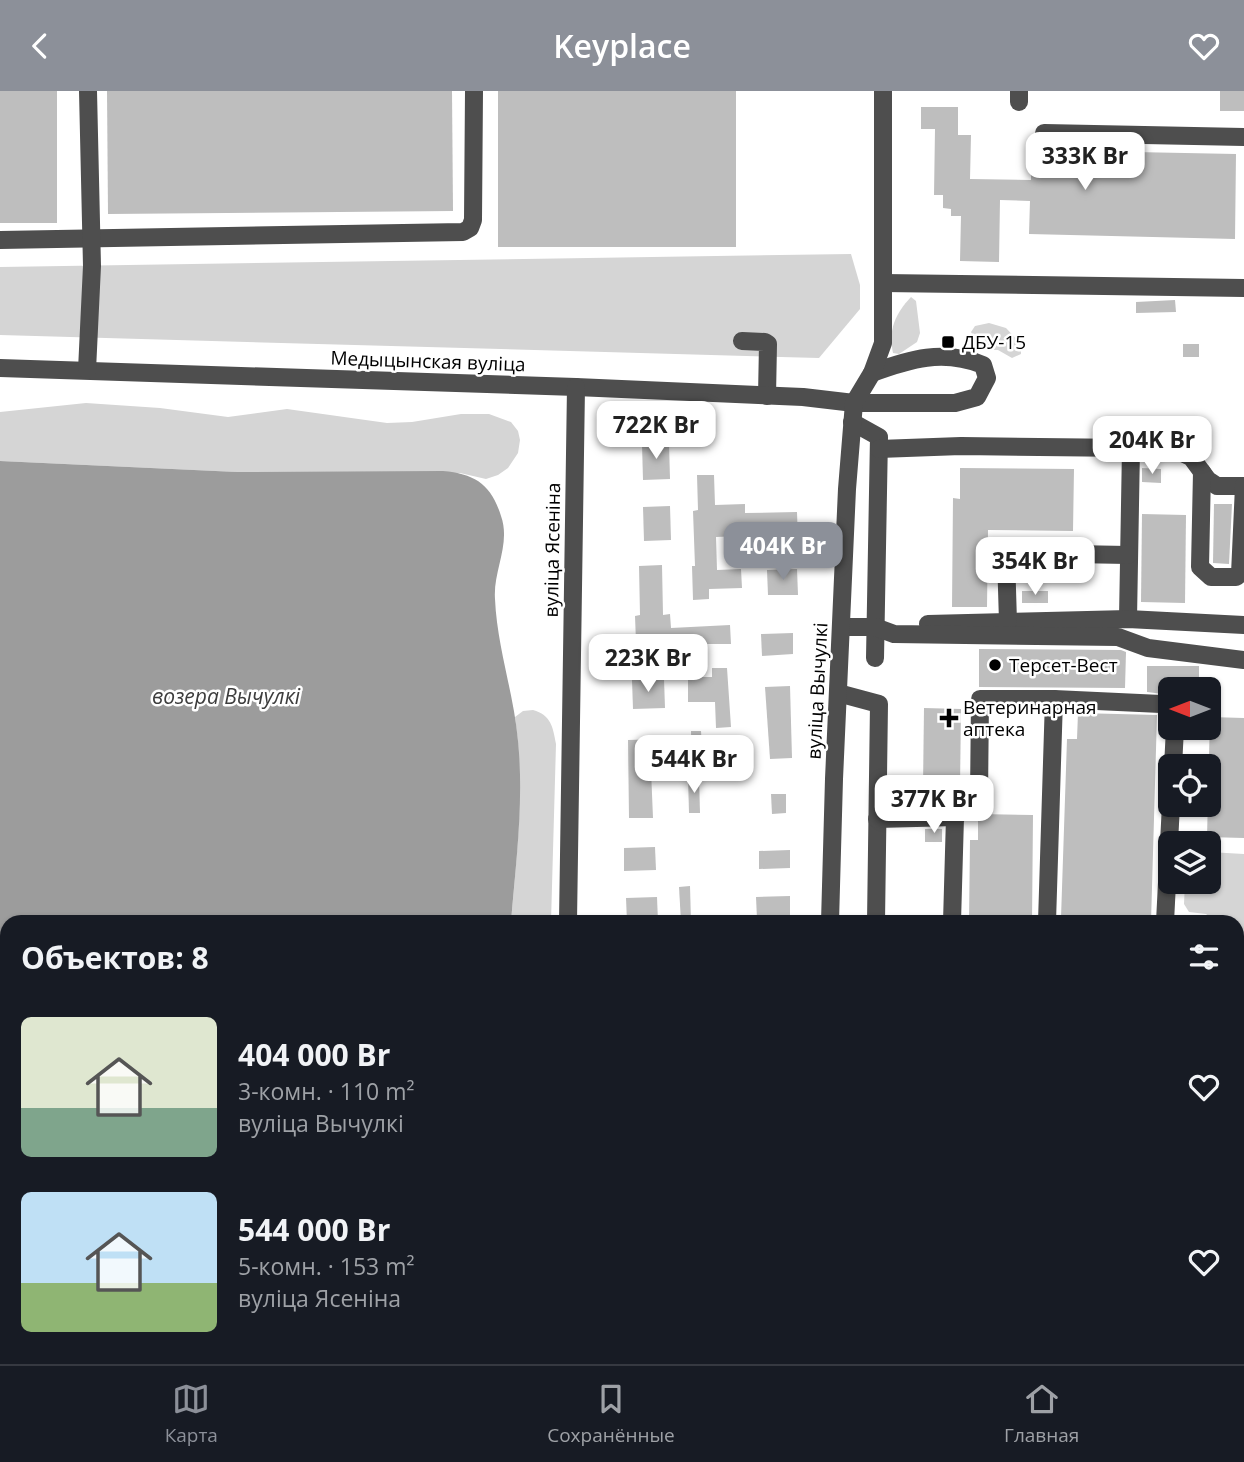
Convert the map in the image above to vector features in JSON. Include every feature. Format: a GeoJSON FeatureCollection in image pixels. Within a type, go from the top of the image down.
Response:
{"type":"FeatureCollection","features":[{"type":"Feature","properties":{"kind":"street"},"geometry":{"type":"LineString","coordinates":[[87,370],[91,239],[88,91]]}},
{"type":"Feature","properties":{"kind":"street"},"geometry":{"type":"LineString","coordinates":[[0,240],[463,232],[470,229],[473,220],[474,91]]}},
{"type":"Feature","properties":{"kind":"street","name":"вуліца Вычулкі"},"geometry":{"type":"LineString","coordinates":[[830,915],[852,422],[854,403],[872,373],[883,343],[883,91]]}},
{"type":"Feature","properties":{"kind":"street"},"geometry":{"type":"LineString","coordinates":[[1044,133],[1244,137]]}},
{"type":"Feature","properties":{"kind":"street"},"geometry":{"type":"LineString","coordinates":[[883,283],[1244,288]]}},
{"type":"Feature","properties":{"kind":"street"},"geometry":{"type":"LineString","coordinates":[[742,341],[765,341],[768,344],[767,396]]}},
{"type":"Feature","properties":{"kind":"street","name":"Медыцынская вуліца"},"geometry":{"type":"LineString","coordinates":[[0,368],[576,387],[854,403],[955,403],[977,397],[987,378],[983,365],[967,359],[947,357],[910,359],[872,373]]}},
{"type":"Feature","properties":{"kind":"street","name":"вуліца Ясеніна"},"geometry":{"type":"LineString","coordinates":[[568,915],[576,387]]}},
{"type":"Feature","properties":{"kind":"street"},"geometry":{"type":"LineString","coordinates":[[852,422],[879,437],[875,659]]}},
{"type":"Feature","properties":{"kind":"street"},"geometry":{"type":"LineString","coordinates":[[879,449],[961,446],[1178,451],[1191,457],[1208,480],[1217,486],[1244,486],[1240,574],[1236,577],[1211,577],[1200,567],[1202,472]]}},
{"type":"Feature","properties":{"kind":"street"},"geometry":{"type":"LineString","coordinates":[[1128,619],[1131,448]]}},
{"type":"Feature","properties":{"kind":"street"},"geometry":{"type":"LineString","coordinates":[[1008,622],[1006,557],[1009,553],[1128,555]]}},
{"type":"Feature","properties":{"kind":"street"},"geometry":{"type":"LineString","coordinates":[[841,627],[1128,619],[1244,625]]}},
{"type":"Feature","properties":{"kind":"street"},"geometry":{"type":"LineString","coordinates":[[875,627],[894,634],[1118,637],[1148,648],[1244,660]]}},
{"type":"Feature","properties":{"kind":"street"},"geometry":{"type":"LineString","coordinates":[[838,694],[879,704],[876,915]]}},
{"type":"Feature","properties":{"kind":"street"},"geometry":{"type":"LineString","coordinates":[[877,818],[955,817],[979,797],[980,699],[1158,704]]}},
{"type":"Feature","properties":{"kind":"street"},"geometry":{"type":"LineString","coordinates":[[1047,915],[1054,699]]}},
{"type":"Feature","properties":{"kind":"street"},"geometry":{"type":"LineString","coordinates":[[952,915],[955,817]]}},
{"type":"Feature","properties":{"kind":"street"},"geometry":{"type":"LineString","coordinates":[[1165,915],[1170,817]]}},
{"type":"Feature","properties":{"kind":"shaded area"},"geometry":{"type":"Polygon","coordinates":[[[851,254],[860,285],[860,309],[819,358],[0,335],[0,267],[851,254]]]}},
{"type":"Feature","properties":{"kind":"shaded area"},"geometry":{"type":"Polygon","coordinates":[[[911,297],[916,301],[920,333],[917,342],[899,354],[893,353],[891,337],[894,323],[911,297]]]}},
{"type":"Feature","properties":{"kind":"shaded area"},"geometry":{"type":"Polygon","coordinates":[[[989,323],[1006,328],[1021,344],[1021,354],[1012,358],[998,350],[981,350],[971,332],[975,326],[989,323]]]}},
{"type":"Feature","properties":{"kind":"shaded area"},"geometry":{"type":"Polygon","coordinates":[[[86,403],[160,408],[228,417],[287,409],[387,423],[461,414],[489,414],[511,422],[518,431],[520,440],[518,453],[508,468],[486,479],[460,473],[237,472],[0,461],[0,412],[86,403]]]}},
{"type":"Feature","properties":{"kind":"shaded area"},"geometry":{"type":"Polygon","coordinates":[[[533,710],[547,718],[556,744],[551,915],[512,915],[520,794],[515,717],[523,711],[533,710]]]}},
{"type":"Feature","properties":{"kind":"shaded area"},"geometry":{"type":"Polygon","coordinates":[[[1221,853],[1244,854],[1244,915],[1189,912],[1184,904],[1184,894],[1221,894],[1221,853]]]}},
{"type":"Feature","properties":{"kind":"water","name":"возера Вычулкі"},"geometry":{"type":"Polygon","coordinates":[[[0,461],[237,472],[443,471],[473,478],[487,488],[497,505],[504,526],[495,589],[496,617],[516,723],[520,764],[519,831],[512,915],[0,915],[0,461]]]}},
{"type":"Feature","properties":{"kind":"building"},"geometry":{"type":"Polygon","coordinates":[[[0,91],[57,91],[57,223],[0,223],[0,91]]]}},
{"type":"Feature","properties":{"kind":"building"},"geometry":{"type":"Polygon","coordinates":[[[107,91],[452,91],[453,211],[108,214],[107,91]]]}},
{"type":"Feature","properties":{"kind":"building"},"geometry":{"type":"Polygon","coordinates":[[[498,91],[736,91],[736,247],[498,247],[498,91]]]}},
{"type":"Feature","properties":{"kind":"building"},"geometry":{"type":"Polygon","coordinates":[[[1220,91],[1244,91],[1244,111],[1220,111],[1220,91]]]}},
{"type":"Feature","properties":{"kind":"building"},"geometry":{"type":"Polygon","coordinates":[[[921,107],[958,107],[958,135],[971,135],[970,179],[1031,180],[1031,150],[1236,154],[1235,239],[1029,234],[1030,201],[1000,200],[999,262],[960,261],[961,216],[951,216],[951,209],[943,208],[943,195],[934,195],[935,129],[921,129],[921,107]]]}},
{"type":"Feature","properties":{"kind":"building"},"geometry":{"type":"Polygon","coordinates":[[[1175,300],[1176,312],[1136,313],[1136,302],[1175,300]]]}},
{"type":"Feature","properties":{"kind":"building"},"geometry":{"type":"Polygon","coordinates":[[[1183,344],[1199,344],[1199,357],[1183,357],[1183,344]]]}},
{"type":"Feature","properties":{"kind":"building"},"geometry":{"type":"Polygon","coordinates":[[[669,443],[670,479],[643,480],[642,444],[669,443]]]}},
{"type":"Feature","properties":{"kind":"building"},"geometry":{"type":"Polygon","coordinates":[[[960,468],[1074,469],[1073,531],[988,530],[987,607],[952,607],[953,498],[960,499],[960,468]]]}},
{"type":"Feature","properties":{"kind":"building"},"geometry":{"type":"Polygon","coordinates":[[[1142,468],[1161,469],[1161,483],[1142,482],[1142,468]]]}},
{"type":"Feature","properties":{"kind":"building"},"geometry":{"type":"Polygon","coordinates":[[[697,475],[714,475],[715,505],[745,504],[745,513],[797,512],[798,541],[766,542],[766,535],[716,537],[717,570],[741,569],[742,588],[709,589],[709,599],[693,600],[693,511],[698,510],[697,475]]]}},
{"type":"Feature","properties":{"kind":"building"},"geometry":{"type":"Polygon","coordinates":[[[1214,504],[1232,504],[1229,564],[1213,563],[1214,504]]]}},
{"type":"Feature","properties":{"kind":"building"},"geometry":{"type":"Polygon","coordinates":[[[670,506],[671,540],[644,541],[643,507],[670,506]]]}},
{"type":"Feature","properties":{"kind":"building"},"geometry":{"type":"Polygon","coordinates":[[[1142,514],[1186,515],[1185,603],[1141,602],[1142,514]]]}},
{"type":"Feature","properties":{"kind":"building"},"geometry":{"type":"Polygon","coordinates":[[[662,565],[663,615],[670,614],[671,628],[730,625],[731,644],[706,644],[706,652],[691,652],[690,641],[636,642],[635,616],[640,615],[639,566],[662,565]]]}},
{"type":"Feature","properties":{"kind":"building"},"geometry":{"type":"Polygon","coordinates":[[[797,569],[798,595],[768,595],[767,570],[797,569]]]}},
{"type":"Feature","properties":{"kind":"building"},"geometry":{"type":"Polygon","coordinates":[[[1022,591],[1048,591],[1048,603],[1022,603],[1022,591]]]}},
{"type":"Feature","properties":{"kind":"building"},"geometry":{"type":"Polygon","coordinates":[[[793,633],[793,654],[762,656],[761,634],[793,633]]]}},
{"type":"Feature","properties":{"kind":"building"},"geometry":{"type":"Polygon","coordinates":[[[979,649],[1121,650],[1126,652],[1125,688],[979,687],[979,649]]]}},
{"type":"Feature","properties":{"kind":"building"},"geometry":{"type":"Polygon","coordinates":[[[1147,666],[1199,666],[1199,677],[1158,677],[1158,693],[1147,692],[1147,666]]]}},
{"type":"Feature","properties":{"kind":"building"},"geometry":{"type":"Polygon","coordinates":[[[712,668],[727,668],[731,727],[716,728],[715,702],[688,702],[688,677],[712,677],[712,668]]]}},
{"type":"Feature","properties":{"kind":"building"},"geometry":{"type":"Polygon","coordinates":[[[664,679],[665,708],[633,709],[632,680],[664,679]]]}},
{"type":"Feature","properties":{"kind":"building"},"geometry":{"type":"Polygon","coordinates":[[[790,686],[792,758],[770,759],[765,687],[790,686]]]}},
{"type":"Feature","properties":{"kind":"building"},"geometry":{"type":"Polygon","coordinates":[[[924,708],[961,709],[960,787],[923,787],[924,708]]]}},
{"type":"Feature","properties":{"kind":"building"},"geometry":{"type":"Polygon","coordinates":[[[1078,713],[1157,715],[1151,915],[1061,915],[1067,739],[1077,739],[1078,713]]]}},
{"type":"Feature","properties":{"kind":"building"},"geometry":{"type":"Polygon","coordinates":[[[1222,717],[1244,718],[1244,838],[1221,837],[1221,831],[1207,831],[1208,817],[1221,817],[1221,754],[1209,754],[1209,740],[1222,740],[1222,717]]]}},
{"type":"Feature","properties":{"kind":"building"},"geometry":{"type":"Polygon","coordinates":[[[691,731],[701,731],[703,767],[692,767],[691,731]]]}},
{"type":"Feature","properties":{"kind":"building"},"geometry":{"type":"Polygon","coordinates":[[[659,739],[660,770],[651,770],[653,818],[629,818],[628,740],[659,739]]]}},
{"type":"Feature","properties":{"kind":"building"},"geometry":{"type":"Polygon","coordinates":[[[688,777],[699,777],[700,813],[689,813],[688,777]]]}},
{"type":"Feature","properties":{"kind":"building"},"geometry":{"type":"Polygon","coordinates":[[[771,794],[786,794],[786,813],[772,814],[771,794]]]}},
{"type":"Feature","properties":{"kind":"building"},"geometry":{"type":"Polygon","coordinates":[[[978,814],[1033,815],[1032,915],[969,915],[970,840],[978,840],[978,814]]]}},
{"type":"Feature","properties":{"kind":"building"},"geometry":{"type":"Polygon","coordinates":[[[925,829],[942,829],[942,842],[925,842],[925,829]]]}},
{"type":"Feature","properties":{"kind":"building"},"geometry":{"type":"Polygon","coordinates":[[[655,847],[656,870],[624,871],[624,848],[655,847]]]}},
{"type":"Feature","properties":{"kind":"building"},"geometry":{"type":"Polygon","coordinates":[[[790,850],[790,868],[759,869],[759,851],[790,850]]]}},
{"type":"Feature","properties":{"kind":"building"},"geometry":{"type":"Polygon","coordinates":[[[690,886],[691,915],[681,915],[679,887],[690,886]]]}},
{"type":"Feature","properties":{"kind":"building"},"geometry":{"type":"Polygon","coordinates":[[[790,896],[790,915],[757,915],[756,897],[790,896]]]}},
{"type":"Feature","properties":{"kind":"building"},"geometry":{"type":"Polygon","coordinates":[[[657,897],[658,915],[627,915],[626,898],[657,897]]]}},
{"type":"Feature","properties":{"kind":"place","name":"ДБУ-15"},"geometry":{"type":"Point","coordinates":[948,342]}},
{"type":"Feature","properties":{"kind":"place","name":"Терсет-Вест"},"geometry":{"type":"Point","coordinates":[995,665]}},
{"type":"Feature","properties":{"kind":"place","name":"Ветеринарная аптека"},"geometry":{"type":"Point","coordinates":[949,718]}}]}
